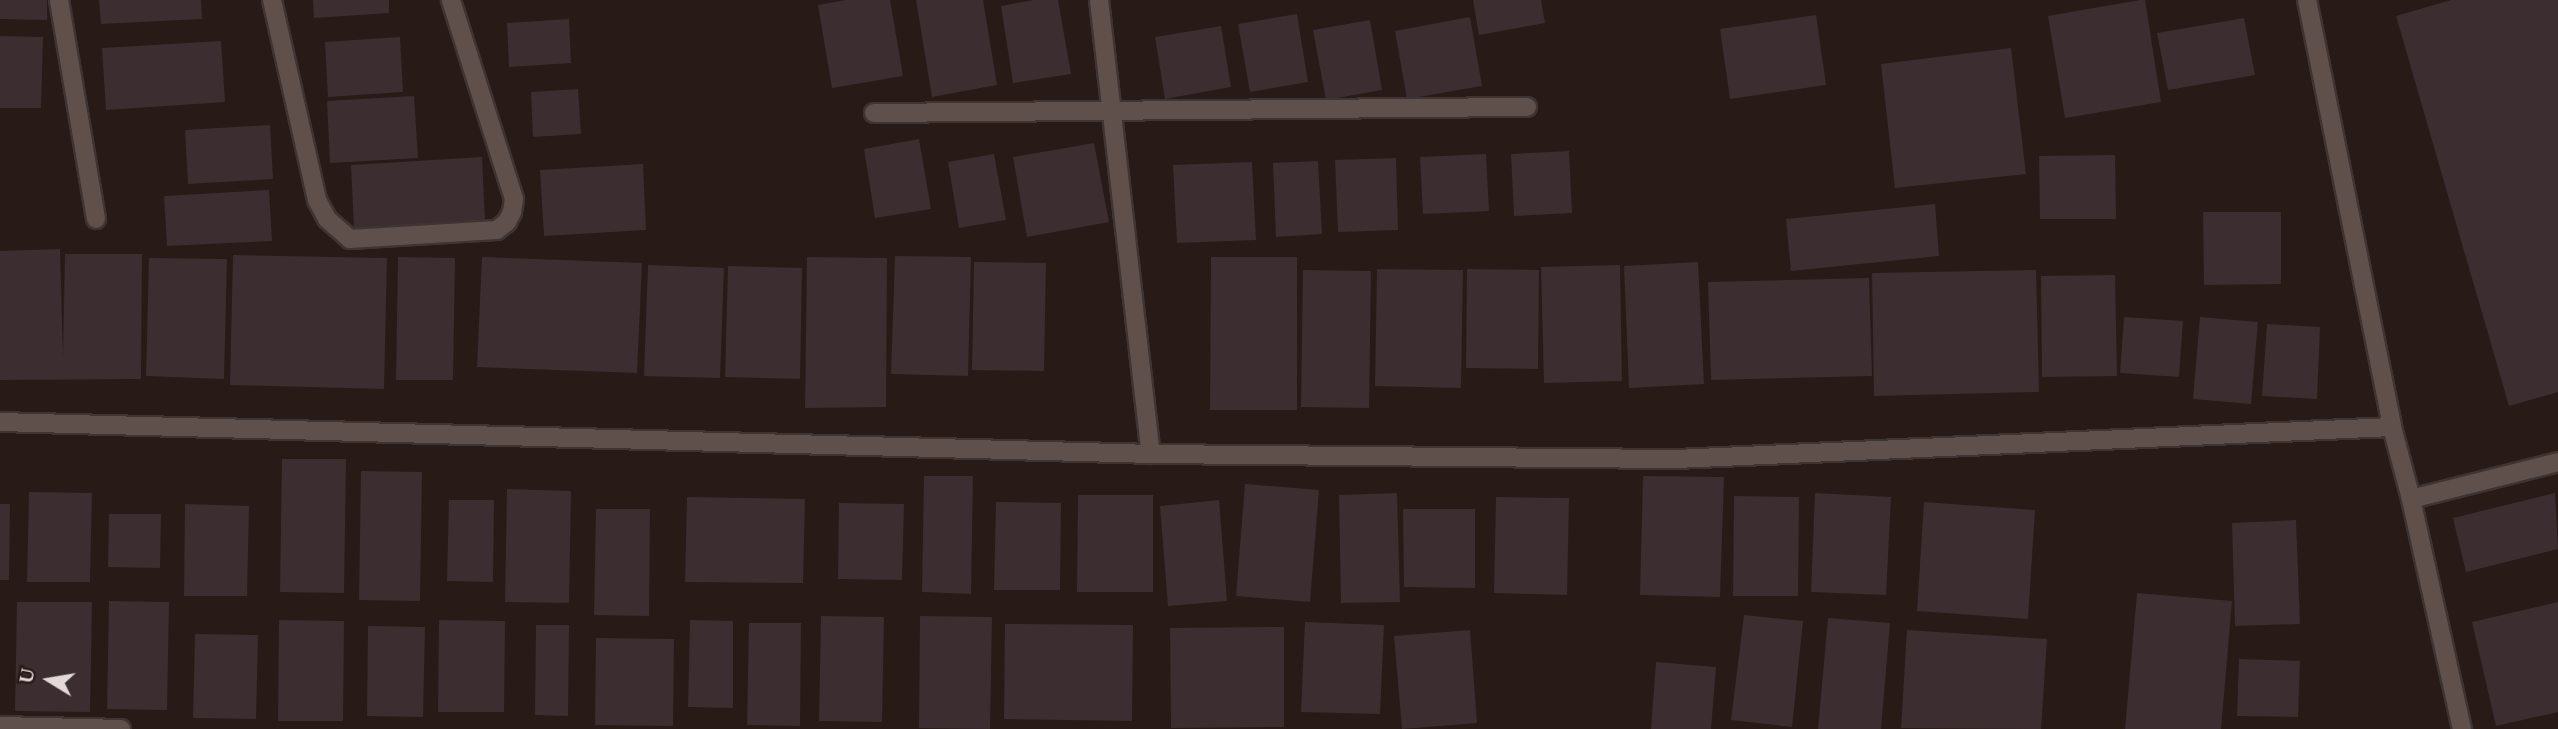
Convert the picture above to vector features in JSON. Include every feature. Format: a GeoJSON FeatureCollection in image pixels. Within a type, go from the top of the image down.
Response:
{"type":"FeatureCollection","features":[{"type":"Feature","properties":{"kind":"street"},"geometry":{"type":"LineString","coordinates":[[59,0],[96,219]]}},
{"type":"Feature","properties":{"kind":"street"},"geometry":{"type":"LineString","coordinates":[[272,0],[317,200],[327,219],[350,239],[497,230],[507,222],[512,212],[514,199],[451,0]]}},
{"type":"Feature","properties":{"kind":"street"},"geometry":{"type":"LineString","coordinates":[[1099,0],[1151,454]]}},
{"type":"Feature","properties":{"kind":"street"},"geometry":{"type":"LineString","coordinates":[[2307,0],[2392,427],[2411,499],[2462,729]]}},
{"type":"Feature","properties":{"kind":"street"},"geometry":{"type":"LineString","coordinates":[[874,113],[1527,107]]}},
{"type":"Feature","properties":{"kind":"street"},"geometry":{"type":"LineString","coordinates":[[0,422],[1151,454],[1676,459],[2392,427]]}},
{"type":"Feature","properties":{"kind":"street"},"geometry":{"type":"LineString","coordinates":[[2411,499],[2558,462]]}},
{"type":"Feature","properties":{"kind":"street"},"geometry":{"type":"LineString","coordinates":[[0,726],[121,729]]}},
{"type":"Feature","properties":{"kind":"building"},"geometry":{"type":"Polygon","coordinates":[[[0,0],[47,0],[47,20],[0,19],[0,0]]]}},
{"type":"Feature","properties":{"kind":"building"},"geometry":{"type":"Polygon","coordinates":[[[99,0],[201,0],[202,19],[101,24],[99,0]]]}},
{"type":"Feature","properties":{"kind":"building"},"geometry":{"type":"Polygon","coordinates":[[[313,0],[389,0],[389,13],[314,18],[313,0]]]}},
{"type":"Feature","properties":{"kind":"building"},"geometry":{"type":"Polygon","coordinates":[[[846,0],[890,0],[903,76],[832,88],[818,5],[846,0]]]}},
{"type":"Feature","properties":{"kind":"building"},"geometry":{"type":"Polygon","coordinates":[[[916,0],[983,0],[997,85],[932,97],[916,0]]]}},
{"type":"Feature","properties":{"kind":"building"},"geometry":{"type":"Polygon","coordinates":[[[1033,0],[1058,0],[1071,74],[1013,83],[1001,6],[1033,0]]]}},
{"type":"Feature","properties":{"kind":"building"},"geometry":{"type":"Polygon","coordinates":[[[1473,0],[1541,0],[1545,23],[1479,35],[1473,0]]]}},
{"type":"Feature","properties":{"kind":"building"},"geometry":{"type":"Polygon","coordinates":[[[2145,0],[2161,102],[2065,118],[2048,16],[2145,0]]]}},
{"type":"Feature","properties":{"kind":"building"},"geometry":{"type":"Polygon","coordinates":[[[2451,0],[2558,0],[2558,392],[2509,406],[2396,16],[2451,0]]]}},
{"type":"Feature","properties":{"kind":"building"},"geometry":{"type":"Polygon","coordinates":[[[1297,14],[1308,82],[1250,92],[1238,24],[1297,14]]]}},
{"type":"Feature","properties":{"kind":"building"},"geometry":{"type":"Polygon","coordinates":[[[1816,15],[1826,85],[1730,99],[1720,29],[1816,15]]]}},
{"type":"Feature","properties":{"kind":"building"},"geometry":{"type":"Polygon","coordinates":[[[1470,17],[1482,86],[1407,99],[1395,31],[1470,17]]]}},
{"type":"Feature","properties":{"kind":"building"},"geometry":{"type":"Polygon","coordinates":[[[2244,18],[2255,75],[2168,90],[2157,33],[2244,18]]]}},
{"type":"Feature","properties":{"kind":"building"},"geometry":{"type":"Polygon","coordinates":[[[569,19],[571,63],[509,67],[507,23],[569,19]]]}},
{"type":"Feature","properties":{"kind":"building"},"geometry":{"type":"Polygon","coordinates":[[[1370,20],[1382,90],[1326,100],[1313,30],[1370,20]]]}},
{"type":"Feature","properties":{"kind":"building"},"geometry":{"type":"Polygon","coordinates":[[[1221,26],[1231,87],[1165,99],[1155,37],[1221,26]]]}},
{"type":"Feature","properties":{"kind":"building"},"geometry":{"type":"Polygon","coordinates":[[[0,36],[43,37],[41,108],[0,108],[0,36]]]}},
{"type":"Feature","properties":{"kind":"building"},"geometry":{"type":"Polygon","coordinates":[[[400,37],[403,92],[328,97],[325,42],[400,37]]]}},
{"type":"Feature","properties":{"kind":"building"},"geometry":{"type":"Polygon","coordinates":[[[221,41],[225,102],[106,110],[102,48],[221,41]]]}},
{"type":"Feature","properties":{"kind":"building"},"geometry":{"type":"Polygon","coordinates":[[[2011,48],[2026,174],[1895,188],[1881,64],[2011,48]]]}},
{"type":"Feature","properties":{"kind":"building"},"geometry":{"type":"Polygon","coordinates":[[[578,89],[581,134],[533,137],[531,92],[578,89]]]}},
{"type":"Feature","properties":{"kind":"building"},"geometry":{"type":"Polygon","coordinates":[[[414,96],[418,158],[330,163],[327,101],[414,96]]]}},
{"type":"Feature","properties":{"kind":"building"},"geometry":{"type":"Polygon","coordinates":[[[270,125],[273,179],[188,184],[185,130],[270,125]]]}},
{"type":"Feature","properties":{"kind":"building"},"geometry":{"type":"Polygon","coordinates":[[[919,139],[931,209],[875,218],[864,149],[919,139]]]}},
{"type":"Feature","properties":{"kind":"building"},"geometry":{"type":"Polygon","coordinates":[[[1094,143],[1109,222],[1027,237],[1013,157],[1094,143]]]}},
{"type":"Feature","properties":{"kind":"building"},"geometry":{"type":"Polygon","coordinates":[[[1569,151],[1572,213],[1514,216],[1511,154],[1569,151]]]}},
{"type":"Feature","properties":{"kind":"building"},"geometry":{"type":"Polygon","coordinates":[[[994,154],[1006,220],[959,228],[948,162],[994,154]]]}},
{"type":"Feature","properties":{"kind":"building"},"geometry":{"type":"Polygon","coordinates":[[[1486,154],[1489,211],[1423,214],[1420,157],[1486,154]]]}},
{"type":"Feature","properties":{"kind":"building"},"geometry":{"type":"Polygon","coordinates":[[[2115,155],[2116,219],[2040,219],[2039,156],[2115,155]]]}},
{"type":"Feature","properties":{"kind":"building"},"geometry":{"type":"Polygon","coordinates":[[[482,157],[485,221],[354,228],[351,165],[482,157]]]}},
{"type":"Feature","properties":{"kind":"building"},"geometry":{"type":"Polygon","coordinates":[[[1396,158],[1398,230],[1338,232],[1335,160],[1396,158]]]}},
{"type":"Feature","properties":{"kind":"building"},"geometry":{"type":"Polygon","coordinates":[[[1318,161],[1322,234],[1276,237],[1273,163],[1318,161]]]}},
{"type":"Feature","properties":{"kind":"building"},"geometry":{"type":"Polygon","coordinates":[[[1252,162],[1256,240],[1177,243],[1173,165],[1252,162]]]}},
{"type":"Feature","properties":{"kind":"building"},"geometry":{"type":"Polygon","coordinates":[[[643,164],[646,230],[544,236],[540,170],[643,164]]]}},
{"type":"Feature","properties":{"kind":"building"},"geometry":{"type":"Polygon","coordinates":[[[269,190],[272,241],[167,246],[164,196],[269,190]]]}},
{"type":"Feature","properties":{"kind":"building"},"geometry":{"type":"Polygon","coordinates":[[[1935,204],[1939,256],[1791,271],[1786,219],[1935,204]]]}},
{"type":"Feature","properties":{"kind":"building"},"geometry":{"type":"Polygon","coordinates":[[[2203,212],[2281,212],[2281,284],[2204,285],[2203,212]]]}},
{"type":"Feature","properties":{"kind":"building"},"geometry":{"type":"Polygon","coordinates":[[[60,249],[63,357],[65,254],[142,254],[141,379],[0,380],[0,251],[60,249]]]}},
{"type":"Feature","properties":{"kind":"building"},"geometry":{"type":"Polygon","coordinates":[[[233,255],[387,258],[384,389],[230,385],[233,255]]]}},
{"type":"Feature","properties":{"kind":"building"},"geometry":{"type":"Polygon","coordinates":[[[895,256],[971,257],[968,376],[891,374],[895,256]]]}},
{"type":"Feature","properties":{"kind":"building"},"geometry":{"type":"Polygon","coordinates":[[[398,257],[455,258],[453,380],[396,380],[398,257]]]}},
{"type":"Feature","properties":{"kind":"building"},"geometry":{"type":"Polygon","coordinates":[[[482,257],[642,263],[637,373],[477,367],[482,257]]]}},
{"type":"Feature","properties":{"kind":"building"},"geometry":{"type":"Polygon","coordinates":[[[807,257],[887,258],[886,407],[805,408],[807,257]]]}},
{"type":"Feature","properties":{"kind":"building"},"geometry":{"type":"Polygon","coordinates":[[[1211,257],[1297,257],[1297,410],[1210,410],[1211,257]]]}},
{"type":"Feature","properties":{"kind":"building"},"geometry":{"type":"Polygon","coordinates":[[[149,258],[227,259],[224,379],[146,376],[149,258]]]}},
{"type":"Feature","properties":{"kind":"building"},"geometry":{"type":"Polygon","coordinates":[[[974,262],[1046,263],[1044,371],[972,370],[974,262]]]}},
{"type":"Feature","properties":{"kind":"building"},"geometry":{"type":"Polygon","coordinates":[[[1698,262],[1704,384],[1629,388],[1624,266],[1698,262]]]}},
{"type":"Feature","properties":{"kind":"building"},"geometry":{"type":"Polygon","coordinates":[[[648,265],[724,268],[720,378],[644,376],[648,265]]]}},
{"type":"Feature","properties":{"kind":"building"},"geometry":{"type":"Polygon","coordinates":[[[1620,265],[1622,381],[1544,383],[1541,267],[1620,265]]]}},
{"type":"Feature","properties":{"kind":"building"},"geometry":{"type":"Polygon","coordinates":[[[728,266],[802,268],[800,379],[725,377],[728,266]]]}},
{"type":"Feature","properties":{"kind":"building"},"geometry":{"type":"Polygon","coordinates":[[[1377,269],[1463,270],[1461,388],[1375,386],[1377,269]]]}},
{"type":"Feature","properties":{"kind":"building"},"geometry":{"type":"Polygon","coordinates":[[[1467,269],[1539,270],[1538,369],[1466,368],[1467,269]]]}},
{"type":"Feature","properties":{"kind":"building"},"geometry":{"type":"Polygon","coordinates":[[[1303,270],[1371,271],[1369,408],[1301,407],[1303,270]]]}},
{"type":"Feature","properties":{"kind":"building"},"geometry":{"type":"Polygon","coordinates":[[[2036,270],[2039,392],[1874,396],[1872,273],[2036,270]]]}},
{"type":"Feature","properties":{"kind":"building"},"geometry":{"type":"Polygon","coordinates":[[[2115,275],[2117,376],[2042,377],[2041,276],[2115,275]]]}},
{"type":"Feature","properties":{"kind":"building"},"geometry":{"type":"Polygon","coordinates":[[[1869,278],[1872,376],[1711,380],[1708,282],[1869,278]]]}},
{"type":"Feature","properties":{"kind":"building"},"geometry":{"type":"Polygon","coordinates":[[[2124,317],[2183,321],[2179,377],[2120,373],[2124,317]]]}},
{"type":"Feature","properties":{"kind":"building"},"geometry":{"type":"Polygon","coordinates":[[[2200,317],[2258,322],[2251,404],[2193,399],[2200,317]]]}},
{"type":"Feature","properties":{"kind":"building"},"geometry":{"type":"Polygon","coordinates":[[[2267,324],[2320,327],[2317,399],[2262,396],[2267,324]]]}},
{"type":"Feature","properties":{"kind":"building"},"geometry":{"type":"Polygon","coordinates":[[[282,459],[346,459],[344,593],[280,592],[282,459]]]}},
{"type":"Feature","properties":{"kind":"building"},"geometry":{"type":"Polygon","coordinates":[[[361,471],[422,472],[420,601],[359,600],[361,471]]]}},
{"type":"Feature","properties":{"kind":"building"},"geometry":{"type":"Polygon","coordinates":[[[924,476],[973,476],[971,594],[922,592],[924,476]]]}},
{"type":"Feature","properties":{"kind":"building"},"geometry":{"type":"Polygon","coordinates":[[[1643,476],[1724,477],[1720,597],[1640,595],[1643,476]]]}},
{"type":"Feature","properties":{"kind":"building"},"geometry":{"type":"Polygon","coordinates":[[[1245,484],[1319,490],[1310,602],[1236,596],[1245,484]]]}},
{"type":"Feature","properties":{"kind":"building"},"geometry":{"type":"Polygon","coordinates":[[[507,489],[571,491],[569,603],[505,602],[507,489]]]}},
{"type":"Feature","properties":{"kind":"building"},"geometry":{"type":"Polygon","coordinates":[[[29,492],[92,493],[90,582],[27,582],[29,492]]]}},
{"type":"Feature","properties":{"kind":"building"},"geometry":{"type":"Polygon","coordinates":[[[1397,493],[1400,602],[1341,603],[1339,495],[1397,493]]]}},
{"type":"Feature","properties":{"kind":"building"},"geometry":{"type":"Polygon","coordinates":[[[1815,493],[1891,497],[1886,595],[1811,592],[1815,493]]]}},
{"type":"Feature","properties":{"kind":"building"},"geometry":{"type":"Polygon","coordinates":[[[2555,493],[2558,549],[2466,572],[2453,518],[2555,493]]]}},
{"type":"Feature","properties":{"kind":"building"},"geometry":{"type":"Polygon","coordinates":[[[1078,495],[1153,495],[1153,592],[1077,592],[1078,495]]]}},
{"type":"Feature","properties":{"kind":"building"},"geometry":{"type":"Polygon","coordinates":[[[1734,496],[1799,497],[1798,596],[1733,596],[1734,496]]]}},
{"type":"Feature","properties":{"kind":"building"},"geometry":{"type":"Polygon","coordinates":[[[687,497],[805,499],[803,583],[685,582],[687,497]]]}},
{"type":"Feature","properties":{"kind":"building"},"geometry":{"type":"Polygon","coordinates":[[[1496,497],[1569,498],[1567,595],[1494,593],[1496,497]]]}},
{"type":"Feature","properties":{"kind":"building"},"geometry":{"type":"Polygon","coordinates":[[[449,500],[494,500],[493,582],[447,581],[449,500]]]}},
{"type":"Feature","properties":{"kind":"building"},"geometry":{"type":"Polygon","coordinates":[[[1219,500],[1227,601],[1168,606],[1160,506],[1219,500]]]}},
{"type":"Feature","properties":{"kind":"building"},"geometry":{"type":"Polygon","coordinates":[[[996,502],[1061,503],[1060,590],[994,590],[996,502]]]}},
{"type":"Feature","properties":{"kind":"building"},"geometry":{"type":"Polygon","coordinates":[[[1924,502],[2035,510],[2028,619],[1917,611],[1924,502]]]}},
{"type":"Feature","properties":{"kind":"building"},"geometry":{"type":"Polygon","coordinates":[[[839,503],[904,504],[902,580],[838,579],[839,503]]]}},
{"type":"Feature","properties":{"kind":"building"},"geometry":{"type":"Polygon","coordinates":[[[0,504],[10,504],[9,580],[0,580],[0,504]]]}},
{"type":"Feature","properties":{"kind":"building"},"geometry":{"type":"Polygon","coordinates":[[[185,504],[249,506],[247,596],[184,596],[185,504]]]}},
{"type":"Feature","properties":{"kind":"building"},"geometry":{"type":"Polygon","coordinates":[[[596,509],[650,509],[649,616],[594,615],[596,509]]]}},
{"type":"Feature","properties":{"kind":"building"},"geometry":{"type":"Polygon","coordinates":[[[1403,509],[1475,509],[1475,588],[1404,587],[1403,509]]]}},
{"type":"Feature","properties":{"kind":"building"},"geometry":{"type":"Polygon","coordinates":[[[109,514],[161,514],[160,568],[108,567],[109,514]]]}},
{"type":"Feature","properties":{"kind":"building"},"geometry":{"type":"Polygon","coordinates":[[[2296,520],[2300,624],[2235,626],[2232,523],[2296,520]]]}},
{"type":"Feature","properties":{"kind":"building"},"geometry":{"type":"Polygon","coordinates":[[[2137,593],[2232,601],[2221,729],[2125,729],[2137,593]]]}},
{"type":"Feature","properties":{"kind":"building"},"geometry":{"type":"Polygon","coordinates":[[[109,601],[169,602],[167,710],[107,709],[109,601]]]}},
{"type":"Feature","properties":{"kind":"building"},"geometry":{"type":"Polygon","coordinates":[[[17,602],[92,602],[90,712],[15,711],[17,602]]]}},
{"type":"Feature","properties":{"kind":"building"},"geometry":{"type":"Polygon","coordinates":[[[2558,602],[2558,712],[2496,726],[2472,622],[2558,602]]]}},
{"type":"Feature","properties":{"kind":"building"},"geometry":{"type":"Polygon","coordinates":[[[1744,615],[1803,621],[1792,727],[1731,720],[1744,615]]]}},
{"type":"Feature","properties":{"kind":"building"},"geometry":{"type":"Polygon","coordinates":[[[821,616],[884,617],[882,722],[819,721],[821,616]]]}},
{"type":"Feature","properties":{"kind":"building"},"geometry":{"type":"Polygon","coordinates":[[[920,616],[992,617],[990,729],[919,728],[920,616]]]}},
{"type":"Feature","properties":{"kind":"building"},"geometry":{"type":"Polygon","coordinates":[[[1828,618],[1890,623],[1881,729],[1818,729],[1828,618]]]}},
{"type":"Feature","properties":{"kind":"building"},"geometry":{"type":"Polygon","coordinates":[[[279,620],[344,621],[343,721],[278,721],[279,620]]]}},
{"type":"Feature","properties":{"kind":"building"},"geometry":{"type":"Polygon","coordinates":[[[439,620],[505,621],[504,712],[438,712],[439,620]]]}},
{"type":"Feature","properties":{"kind":"building"},"geometry":{"type":"Polygon","coordinates":[[[690,620],[733,621],[733,708],[688,707],[690,620]]]}},
{"type":"Feature","properties":{"kind":"building"},"geometry":{"type":"Polygon","coordinates":[[[1305,622],[1384,625],[1380,714],[1301,712],[1305,622]]]}},
{"type":"Feature","properties":{"kind":"building"},"geometry":{"type":"Polygon","coordinates":[[[749,623],[801,623],[800,726],[747,725],[749,623]]]}},
{"type":"Feature","properties":{"kind":"building"},"geometry":{"type":"Polygon","coordinates":[[[1005,624],[1133,625],[1132,721],[1004,719],[1005,624]]]}},
{"type":"Feature","properties":{"kind":"building"},"geometry":{"type":"Polygon","coordinates":[[[536,625],[569,625],[568,716],[535,715],[536,625]]]}},
{"type":"Feature","properties":{"kind":"building"},"geometry":{"type":"Polygon","coordinates":[[[368,626],[425,627],[423,717],[367,716],[368,626]]]}},
{"type":"Feature","properties":{"kind":"building"},"geometry":{"type":"Polygon","coordinates":[[[1284,627],[1284,727],[1171,728],[1170,628],[1284,627]]]}},
{"type":"Feature","properties":{"kind":"building"},"geometry":{"type":"Polygon","coordinates":[[[1470,630],[1477,723],[1402,729],[1394,636],[1470,630]]]}},
{"type":"Feature","properties":{"kind":"building"},"geometry":{"type":"Polygon","coordinates":[[[1907,630],[2047,639],[2041,729],[1901,728],[1907,630]]]}},
{"type":"Feature","properties":{"kind":"building"},"geometry":{"type":"Polygon","coordinates":[[[195,634],[258,635],[256,719],[193,718],[195,634]]]}},
{"type":"Feature","properties":{"kind":"building"},"geometry":{"type":"Polygon","coordinates":[[[596,638],[674,639],[673,726],[595,725],[596,638]]]}},
{"type":"Feature","properties":{"kind":"building"},"geometry":{"type":"Polygon","coordinates":[[[2239,659],[2300,661],[2298,717],[2237,716],[2239,659]]]}},
{"type":"Feature","properties":{"kind":"building"},"geometry":{"type":"Polygon","coordinates":[[[1656,662],[1716,667],[1711,729],[1651,729],[1656,662]]]}}]}
